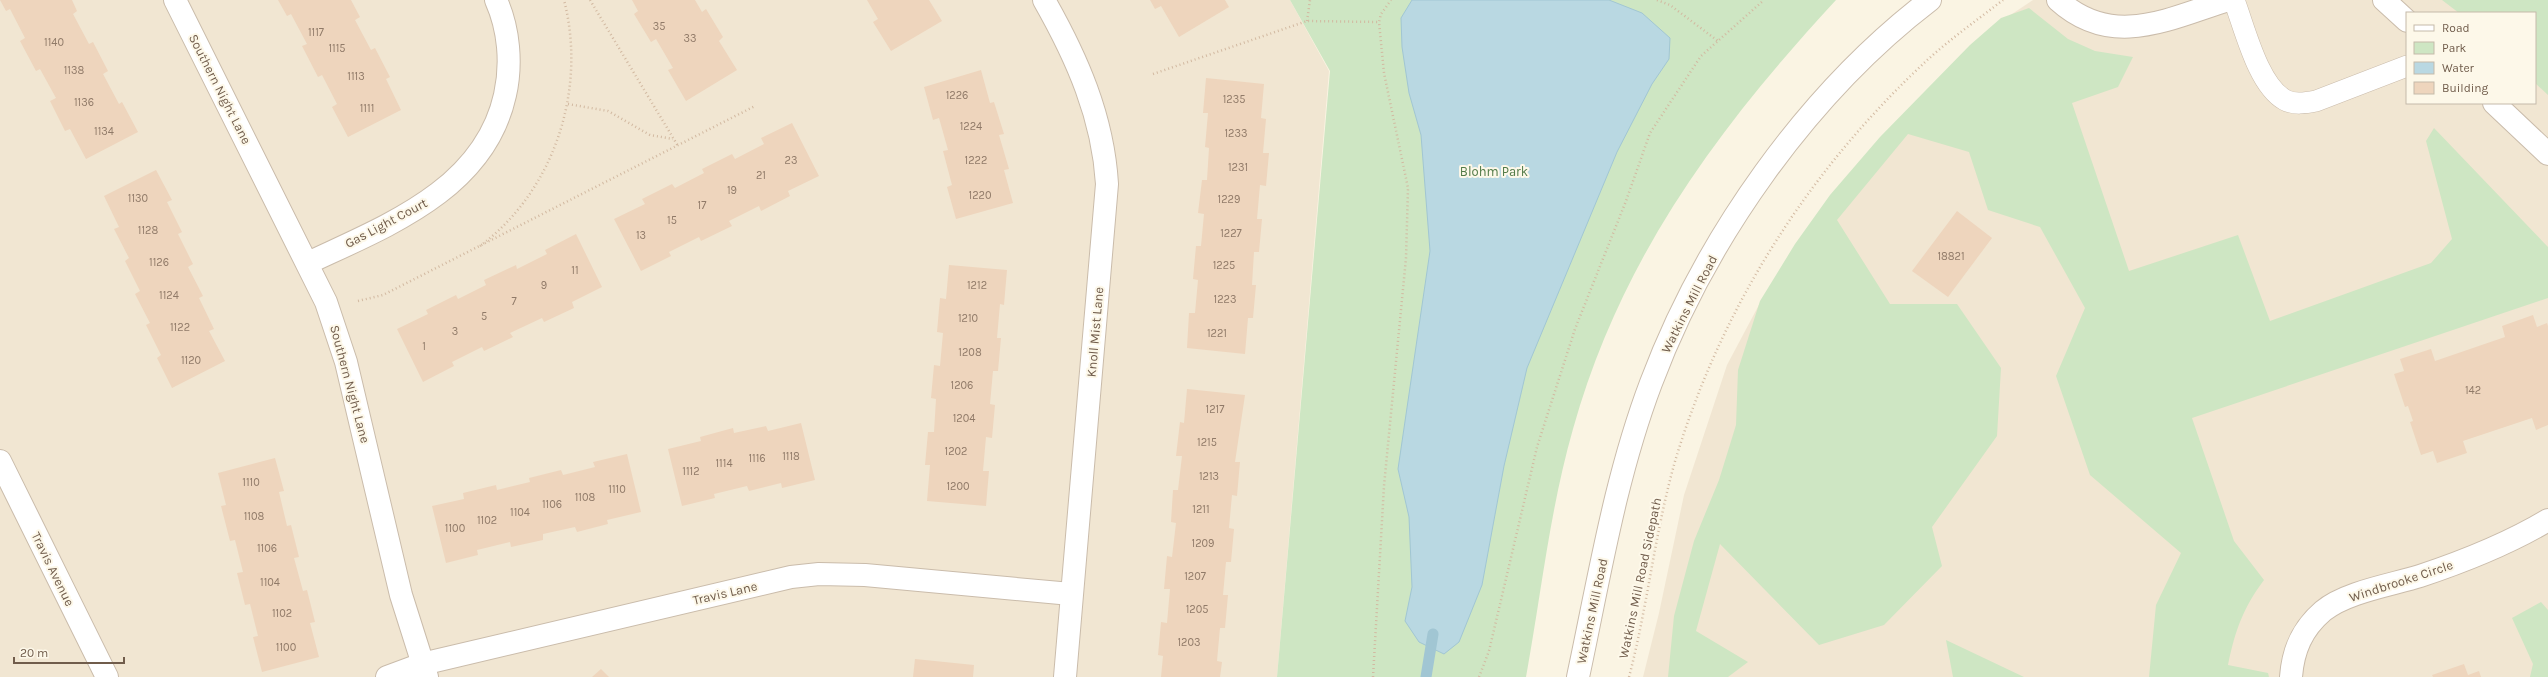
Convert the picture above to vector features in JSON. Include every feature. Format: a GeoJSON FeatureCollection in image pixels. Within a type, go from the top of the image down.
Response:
{"type":"FeatureCollection","features":[{"type":"Feature","properties":{"kind":"street","name":"Southern Night Lane"},"geometry":{"type":"LineString","coordinates":[[175,0],[308,263],[326,302],[346,362],[401,595],[425,671]]}},
{"type":"Feature","properties":{"kind":"street","name":"Gas Light Court"},"geometry":{"type":"LineString","coordinates":[[308,263],[400,218],[439,193],[472,164],[490,137],[503,106],[509,78],[509,51],[496,0]]}},
{"type":"Feature","properties":{"kind":"street","name":"Knoll Mist Lane"},"geometry":{"type":"LineString","coordinates":[[1044,0],[1073,55],[1089,91],[1102,139],[1107,184],[1070,594],[1065,677]]}},
{"type":"Feature","properties":{"kind":"street","name":"Watkins Mill Road"},"geometry":{"type":"LineString","coordinates":[[1578,677],[1612,517],[1630,445],[1650,384],[1675,324],[1702,272],[1764,176],[1804,123],[1874,48],[1930,0]]}},
{"type":"Feature","properties":{"kind":"street"},"geometry":{"type":"LineString","coordinates":[[2058,0],[2087,21],[2108,27],[2132,28],[2159,22],[2228,0]]}},
{"type":"Feature","properties":{"kind":"street"},"geometry":{"type":"LineString","coordinates":[[2384,0],[2406,20]]}},
{"type":"Feature","properties":{"kind":"street"},"geometry":{"type":"LineString","coordinates":[[2495,104],[2548,154]]}},
{"type":"Feature","properties":{"kind":"street","name":"Travis Avenue"},"geometry":{"type":"LineString","coordinates":[[0,461],[107,677]]}},
{"type":"Feature","properties":{"kind":"street","name":"Windbrooke Circle"},"geometry":{"type":"LineString","coordinates":[[2291,677],[2293,657],[2299,640],[2310,624],[2324,610],[2361,593],[2470,558],[2519,537],[2548,520]]}},
{"type":"Feature","properties":{"kind":"street","name":"Travis Lane"},"geometry":{"type":"LineString","coordinates":[[387,677],[425,671],[791,577],[819,574],[865,575],[1070,594]]}},
{"type":"Feature","properties":{"kind":"lane"},"geometry":{"type":"LineString","coordinates":[[2234,0],[2264,78],[2273,91],[2286,101],[2301,103],[2316,101],[2406,66]]}},
{"type":"Feature","properties":{"kind":"path"},"geometry":{"type":"LineString","coordinates":[[474,251],[505,223],[532,189],[554,147],[568,104],[573,63],[570,26],[564,0]]}},
{"type":"Feature","properties":{"kind":"path"},"geometry":{"type":"LineString","coordinates":[[590,0],[678,146]]}},
{"type":"Feature","properties":{"kind":"path"},"geometry":{"type":"LineString","coordinates":[[1307,21],[1310,0]]}},
{"type":"Feature","properties":{"kind":"path"},"geometry":{"type":"LineString","coordinates":[[1373,677],[1384,486],[1406,258],[1408,188],[1384,73],[1379,22],[1381,14],[1391,0]]}},
{"type":"Feature","properties":{"kind":"path"},"geometry":{"type":"LineString","coordinates":[[1657,0],[1670,5],[1718,41]]}},
{"type":"Feature","properties":{"kind":"path"},"geometry":{"type":"LineString","coordinates":[[1479,677],[1489,651],[1537,447],[1575,329],[1626,201],[1650,133],[1701,56],[1764,0]]}},
{"type":"Feature","properties":{"kind":"path","name":"Watkins Mill Road Sidepath"},"geometry":{"type":"LineString","coordinates":[[1629,677],[1636,649],[1654,546],[1676,458],[1710,363],[1754,276],[1802,200],[1862,125],[1923,64],[2003,0]]}},
{"type":"Feature","properties":{"kind":"path"},"geometry":{"type":"LineString","coordinates":[[1153,74],[1307,21],[1379,22]]}},
{"type":"Feature","properties":{"kind":"path"},"geometry":{"type":"LineString","coordinates":[[568,104],[608,111],[650,135],[673,139]]}},
{"type":"Feature","properties":{"kind":"path"},"geometry":{"type":"LineString","coordinates":[[326,302],[370,300],[383,295],[474,251],[755,106]]}},
{"type":"Feature","properties":{"kind":"shaded area"},"geometry":{"type":"Polygon","coordinates":[[[0,0],[1290,0],[1329,71],[1277,677],[0,677],[0,0]]]}},
{"type":"Feature","properties":{"kind":"shaded area"},"geometry":{"type":"Polygon","coordinates":[[[2033,0],[2449,0],[2464,12],[2406,12],[2406,104],[2536,104],[2536,71],[2548,80],[2548,677],[1643,677],[1659,613],[1684,495],[1727,365],[1761,301],[2003,20],[2033,0]]]}},
{"type":"Feature","properties":{"kind":"green space","name":"Blohm Park"},"geometry":{"type":"Polygon","coordinates":[[[1290,0],[1836,0],[1751,97],[1713,147],[1678,199],[1646,252],[1618,308],[1593,367],[1565,459],[1552,521],[1526,677],[1277,677],[1330,71],[1290,0]]]}},
{"type":"Feature","properties":{"kind":"green space"},"geometry":{"type":"Polygon","coordinates":[[[2442,0],[2548,0],[2548,95],[2536,84],[2536,12],[2458,12],[2442,0]]]}},
{"type":"Feature","properties":{"kind":"green space"},"geometry":{"type":"Polygon","coordinates":[[[2029,8],[2068,39],[2095,51],[2133,57],[2118,87],[2072,103],[2129,271],[2238,235],[2270,321],[2431,263],[2452,239],[2426,141],[2434,128],[2548,247],[2548,298],[2192,418],[2234,541],[2264,580],[2245,610],[2237,631],[2228,665],[2268,673],[2269,677],[2149,677],[2156,605],[2181,553],[2090,475],[2056,376],[2085,308],[2040,227],[1988,210],[1969,152],[1908,134],[1837,220],[1890,304],[1957,304],[2001,368],[1997,436],[1932,527],[1942,566],[1884,625],[1819,645],[1720,544],[1696,631],[1748,662],[1728,677],[1668,677],[1674,616],[1694,541],[1719,480],[1736,425],[1738,370],[1760,301],[1795,244],[1830,195],[1880,137],[1970,45],[2001,18],[2029,8]]]}},
{"type":"Feature","properties":{"kind":"green space"},"geometry":{"type":"Polygon","coordinates":[[[2541,602],[2548,610],[2548,677],[2530,677],[2533,664],[2512,618],[2541,602]]]}},
{"type":"Feature","properties":{"kind":"green space"},"geometry":{"type":"Polygon","coordinates":[[[1946,640],[2024,677],[1953,677],[1946,640]]]}},
{"type":"Feature","properties":{"kind":"water"},"geometry":{"type":"Polygon","coordinates":[[[1412,0],[1609,0],[1642,13],[1670,38],[1669,59],[1652,84],[1617,152],[1527,368],[1504,466],[1482,585],[1459,642],[1444,654],[1419,642],[1405,621],[1412,587],[1409,517],[1398,469],[1430,251],[1421,135],[1409,93],[1402,47],[1401,18],[1412,0]]]}},
{"type":"Feature","properties":{"kind":"building"},"geometry":{"type":"Polygon","coordinates":[[[0,0],[72,0],[77,11],[73,14],[89,44],[93,42],[108,71],[103,74],[119,104],[122,102],[138,132],[86,159],[70,129],[65,131],[50,101],[56,98],[40,69],[36,71],[20,41],[25,38],[10,9],[6,11],[0,0]]]}},
{"type":"Feature","properties":{"kind":"building"},"geometry":{"type":"Polygon","coordinates":[[[278,0],[351,0],[360,17],[355,20],[371,50],[375,48],[390,77],[386,79],[401,110],[348,137],[332,107],[337,104],[322,75],[318,77],[302,46],[307,44],[291,14],[287,16],[278,0]]]}},
{"type":"Feature","properties":{"kind":"building"},"geometry":{"type":"Polygon","coordinates":[[[632,0],[695,0],[702,12],[706,9],[723,37],[719,41],[737,70],[686,101],[668,70],[673,68],[656,39],[651,42],[634,14],[638,11],[632,0]]]}},
{"type":"Feature","properties":{"kind":"building"},"geometry":{"type":"Polygon","coordinates":[[[867,0],[929,0],[942,21],[891,51],[873,22],[878,19],[867,0]]]}},
{"type":"Feature","properties":{"kind":"building"},"geometry":{"type":"Polygon","coordinates":[[[1150,0],[1225,0],[1229,7],[1179,37],[1161,6],[1155,9],[1150,0]]]}},
{"type":"Feature","properties":{"kind":"building"},"geometry":{"type":"Polygon","coordinates":[[[981,70],[990,103],[994,102],[1004,134],[999,135],[1009,169],[1004,170],[1013,203],[956,219],[947,187],[952,185],[943,151],[948,150],[939,118],[933,120],[924,87],[981,70]]]}},
{"type":"Feature","properties":{"kind":"building"},"geometry":{"type":"Polygon","coordinates":[[[1206,78],[1264,84],[1261,118],[1266,119],[1263,153],[1269,153],[1266,186],[1260,185],[1257,219],[1262,219],[1259,252],[1254,252],[1252,285],[1256,285],[1253,318],[1248,318],[1245,354],[1187,348],[1189,313],[1195,313],[1198,280],[1193,279],[1196,246],[1201,246],[1204,214],[1198,213],[1202,180],[1207,180],[1209,148],[1205,147],[1208,113],[1203,113],[1206,78]]]}},
{"type":"Feature","properties":{"kind":"building"},"geometry":{"type":"Polygon","coordinates":[[[792,123],[819,176],[788,191],[790,196],[761,211],[759,206],[729,221],[732,226],[701,241],[699,237],[669,252],[671,256],[641,271],[614,219],[645,204],[642,199],[672,184],[675,188],[704,173],[702,169],[732,154],[735,159],[764,144],[761,138],[792,123]]]}},
{"type":"Feature","properties":{"kind":"building"},"geometry":{"type":"Polygon","coordinates":[[[156,170],[172,200],[167,202],[182,232],[178,234],[193,264],[188,267],[203,296],[199,298],[214,329],[209,331],[225,361],[172,388],[157,358],[161,355],[146,325],[150,323],[135,294],[140,291],[125,261],[129,258],[114,229],[119,227],[104,196],[156,170]]]}},
{"type":"Feature","properties":{"kind":"building"},"geometry":{"type":"Polygon","coordinates":[[[1957,211],[1992,238],[1948,297],[1912,271],[1957,211]]]}},
{"type":"Feature","properties":{"kind":"building"},"geometry":{"type":"Polygon","coordinates":[[[576,234],[602,287],[572,302],[574,308],[544,322],[542,318],[510,333],[513,337],[484,351],[482,347],[452,362],[454,366],[423,382],[397,329],[428,314],[426,310],[456,295],[458,299],[486,285],[484,280],[516,265],[517,269],[547,254],[545,250],[576,234]]]}},
{"type":"Feature","properties":{"kind":"building"},"geometry":{"type":"Polygon","coordinates":[[[949,265],[1007,270],[1004,305],[1000,304],[997,338],[1001,338],[998,371],[993,371],[990,404],[995,405],[992,438],[986,437],[983,471],[989,471],[986,506],[927,501],[930,465],[925,465],[928,432],[934,432],[936,399],[931,398],[934,365],[940,366],[943,333],[937,332],[940,298],[946,299],[949,265]]]}},
{"type":"Feature","properties":{"kind":"building"},"geometry":{"type":"Polygon","coordinates":[[[2533,315],[2537,327],[2547,323],[2548,326],[2548,425],[2536,430],[2532,418],[2463,441],[2467,453],[2437,463],[2433,451],[2421,455],[2410,422],[2413,421],[2408,406],[2405,407],[2394,374],[2404,371],[2400,359],[2431,349],[2435,361],[2505,337],[2502,326],[2533,315]]]}},
{"type":"Feature","properties":{"kind":"building"},"geometry":{"type":"Polygon","coordinates":[[[1187,389],[1245,395],[1235,462],[1240,462],[1237,496],[1232,495],[1229,528],[1234,529],[1231,562],[1226,562],[1223,595],[1228,595],[1225,628],[1220,628],[1217,661],[1222,662],[1220,677],[1161,677],[1163,656],[1158,655],[1161,622],[1167,623],[1170,589],[1164,589],[1167,556],[1172,557],[1176,523],[1171,522],[1173,490],[1178,490],[1182,456],[1176,456],[1180,422],[1184,423],[1187,389]]]}},
{"type":"Feature","properties":{"kind":"building"},"geometry":{"type":"Polygon","coordinates":[[[801,423],[815,480],[782,488],[781,483],[749,491],[747,486],[714,494],[715,498],[682,506],[668,449],[701,441],[700,437],[733,428],[734,433],[766,426],[768,431],[801,423]]]}},
{"type":"Feature","properties":{"kind":"building"},"geometry":{"type":"Polygon","coordinates":[[[627,454],[641,512],[607,520],[608,524],[577,532],[575,527],[543,534],[543,540],[511,547],[510,542],[477,550],[478,555],[446,563],[432,506],[464,499],[463,493],[496,485],[497,490],[530,482],[529,478],[561,470],[563,475],[595,467],[593,462],[627,454]]]}},
{"type":"Feature","properties":{"kind":"building"},"geometry":{"type":"Polygon","coordinates":[[[275,458],[284,491],[279,492],[287,526],[291,525],[299,557],[294,558],[303,591],[307,590],[315,622],[310,623],[319,657],[262,672],[253,637],[258,636],[250,604],[245,605],[237,573],[243,572],[235,540],[230,541],[221,506],[226,505],[218,473],[275,458]]]}},
{"type":"Feature","properties":{"kind":"building"},"geometry":{"type":"Polygon","coordinates":[[[915,659],[974,665],[973,677],[913,677],[915,659]]]}},
{"type":"Feature","properties":{"kind":"building"},"geometry":{"type":"Polygon","coordinates":[[[2464,664],[2468,675],[2479,671],[2481,677],[2433,677],[2432,675],[2464,664]]]}},
{"type":"Feature","properties":{"kind":"building"},"geometry":{"type":"Polygon","coordinates":[[[601,669],[609,677],[592,677],[601,669]]]}},
{"type":"Feature","properties":{"kind":"waterway"},"geometry":{"type":"LineString","coordinates":[[1426,677],[1433,634]]}}]}
